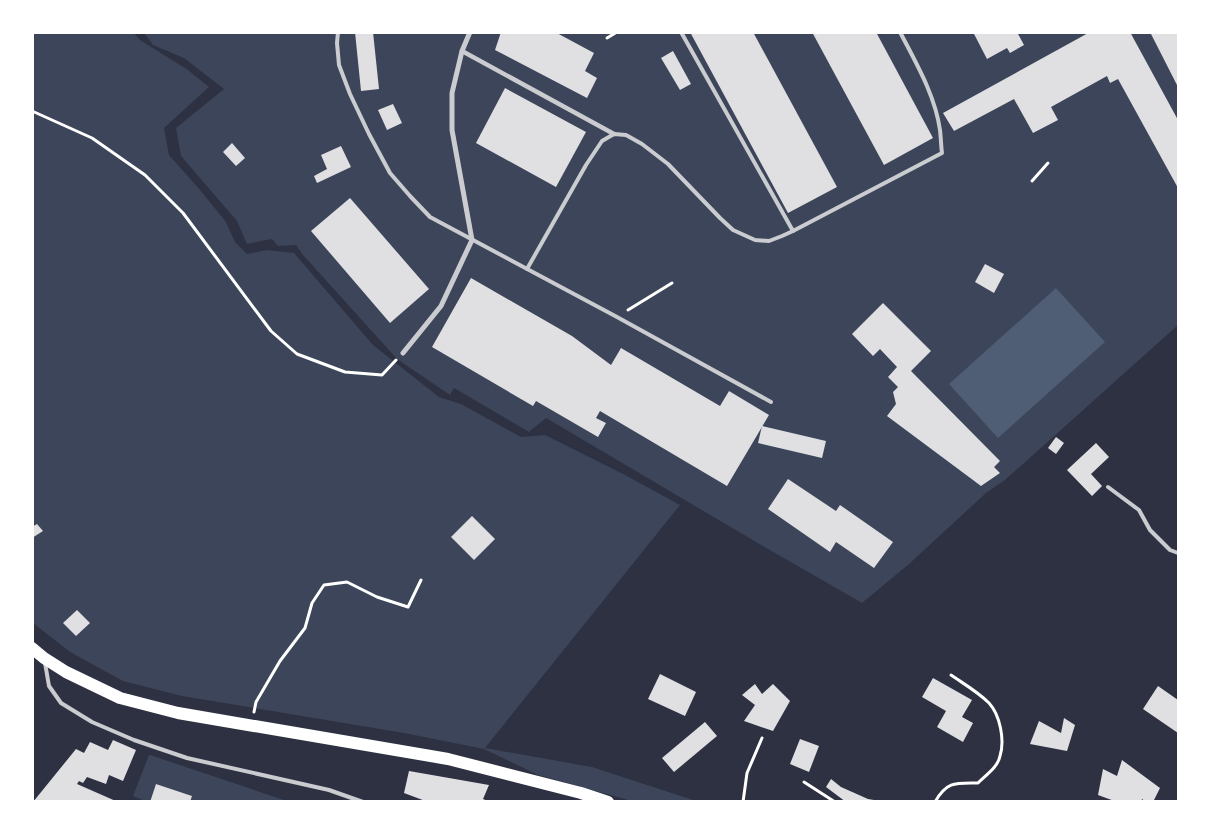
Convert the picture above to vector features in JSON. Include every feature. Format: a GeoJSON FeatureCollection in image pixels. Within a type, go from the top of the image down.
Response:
{"type":"FeatureCollection","features":[{"type":"Feature","properties":{"kind":"main road"},"geometry":{"type":"LineString","coordinates":[[32,648],[66,672],[120,698],[178,713],[448,759],[581,793],[608,802]]}},
{"type":"Feature","properties":{"kind":"street"},"geometry":{"type":"LineString","coordinates":[[403,353],[441,306],[472,240],[452,130],[452,93],[462,51],[470,32]]}},
{"type":"Feature","properties":{"kind":"street"},"geometry":{"type":"LineString","coordinates":[[462,51],[614,134]]}},
{"type":"Feature","properties":{"kind":"lane"},"geometry":{"type":"LineString","coordinates":[[338,32],[339,65],[369,134],[390,173],[430,217],[771,402]]}},
{"type":"Feature","properties":{"kind":"lane"},"geometry":{"type":"LineString","coordinates":[[681,32],[793,231]]}},
{"type":"Feature","properties":{"kind":"lane"},"geometry":{"type":"LineString","coordinates":[[527,269],[586,165],[602,141],[614,134],[626,135],[642,144],[668,164],[733,230],[755,240],[769,241],[793,231],[942,154],[940,129],[934,106],[925,80],[900,32]]}},
{"type":"Feature","properties":{"kind":"lane"},"geometry":{"type":"LineString","coordinates":[[1108,486],[1139,510],[1150,530],[1170,550],[1178,553]]}},
{"type":"Feature","properties":{"kind":"lane"},"geometry":{"type":"LineString","coordinates":[[44,658],[49,686],[62,703],[92,722],[134,740],[188,758],[329,790],[363,802]]}},
{"type":"Feature","properties":{"kind":"path"},"geometry":{"type":"LineString","coordinates":[[607,38],[617,32]]}},
{"type":"Feature","properties":{"kind":"path"},"geometry":{"type":"LineString","coordinates":[[32,111],[92,138],[145,175],[183,213],[271,331],[297,354],[345,372],[382,375],[403,353]]}},
{"type":"Feature","properties":{"kind":"path"},"geometry":{"type":"LineString","coordinates":[[1032,181],[1048,163]]}},
{"type":"Feature","properties":{"kind":"path"},"geometry":{"type":"LineString","coordinates":[[617,317],[672,283]]}},
{"type":"Feature","properties":{"kind":"path"},"geometry":{"type":"LineString","coordinates":[[252,725],[256,702],[280,661],[304,628],[312,603],[324,585],[347,582],[377,597],[408,607],[421,580]]}},
{"type":"Feature","properties":{"kind":"path"},"geometry":{"type":"LineString","coordinates":[[935,802],[948,786],[962,783],[978,783],[991,771],[1000,756],[1002,739],[1000,722],[990,704],[951,675]]}},
{"type":"Feature","properties":{"kind":"path"},"geometry":{"type":"LineString","coordinates":[[743,802],[748,773],[762,738]]}},
{"type":"Feature","properties":{"kind":"path"},"geometry":{"type":"LineString","coordinates":[[804,782],[835,802]]}},
{"type":"Feature","properties":{"kind":"shaded area"},"geometry":{"type":"Polygon","coordinates":[[[32,33],[134,33],[140,40],[188,70],[209,87],[164,128],[169,155],[226,222],[235,242],[247,254],[267,250],[294,253],[373,345],[439,397],[461,404],[521,437],[545,435],[680,505],[485,748],[592,767],[696,801],[632,801],[538,775],[484,749],[404,733],[182,696],[123,681],[70,652],[33,623],[32,33]]]}},
{"type":"Feature","properties":{"kind":"shaded area"},"geometry":{"type":"Polygon","coordinates":[[[144,33],[1178,33],[1178,325],[1005,480],[986,493],[909,564],[862,603],[546,418],[529,432],[454,388],[450,395],[397,359],[296,245],[278,246],[272,239],[247,244],[237,221],[181,156],[176,128],[224,89],[184,58],[153,45],[144,33]]]}},
{"type":"Feature","properties":{"kind":"shaded area"},"geometry":{"type":"Polygon","coordinates":[[[1056,288],[1105,342],[998,438],[949,384],[1056,288]]]}},
{"type":"Feature","properties":{"kind":"shaded area"},"geometry":{"type":"Polygon","coordinates":[[[149,755],[287,801],[190,801],[192,796],[156,784],[150,801],[145,801],[133,796],[149,755]]]}},
{"type":"Feature","properties":{"kind":"building"},"geometry":{"type":"Polygon","coordinates":[[[355,32],[373,32],[379,89],[361,91],[355,32]]]}},
{"type":"Feature","properties":{"kind":"building"},"geometry":{"type":"Polygon","coordinates":[[[501,32],[555,32],[594,53],[585,71],[597,78],[587,98],[495,50],[501,32]]]}},
{"type":"Feature","properties":{"kind":"building"},"geometry":{"type":"Polygon","coordinates":[[[690,32],[753,32],[837,187],[788,213],[690,32]]]}},
{"type":"Feature","properties":{"kind":"building"},"geometry":{"type":"Polygon","coordinates":[[[812,32],[876,32],[933,138],[884,165],[812,32]]]}},
{"type":"Feature","properties":{"kind":"building"},"geometry":{"type":"Polygon","coordinates":[[[973,32],[1017,32],[1024,45],[1010,53],[1007,48],[987,59],[973,32]]]}},
{"type":"Feature","properties":{"kind":"building"},"geometry":{"type":"Polygon","coordinates":[[[1090,32],[1130,32],[1178,120],[1178,188],[1118,79],[1110,83],[1107,76],[1051,107],[1058,120],[1033,133],[1014,99],[954,131],[943,113],[1090,32]]]}},
{"type":"Feature","properties":{"kind":"building"},"geometry":{"type":"Polygon","coordinates":[[[1150,32],[1178,32],[1178,87],[1150,32]]]}},
{"type":"Feature","properties":{"kind":"building"},"geometry":{"type":"Polygon","coordinates":[[[673,51],[691,84],[680,90],[661,58],[673,51]]]}},
{"type":"Feature","properties":{"kind":"building"},"geometry":{"type":"Polygon","coordinates":[[[505,88],[586,132],[556,187],[476,143],[505,88]]]}},
{"type":"Feature","properties":{"kind":"building"},"geometry":{"type":"Polygon","coordinates":[[[393,104],[402,123],[387,130],[378,110],[393,104]]]}},
{"type":"Feature","properties":{"kind":"building"},"geometry":{"type":"Polygon","coordinates":[[[232,143],[245,158],[236,166],[223,152],[232,143]]]}},
{"type":"Feature","properties":{"kind":"building"},"geometry":{"type":"Polygon","coordinates":[[[341,146],[351,167],[317,183],[314,176],[327,169],[321,155],[341,146]]]}},
{"type":"Feature","properties":{"kind":"building"},"geometry":{"type":"Polygon","coordinates":[[[350,198],[429,289],[390,323],[311,231],[350,198]]]}},
{"type":"Feature","properties":{"kind":"building"},"geometry":{"type":"Polygon","coordinates":[[[985,264],[1004,274],[994,293],[975,282],[985,264]]]}},
{"type":"Feature","properties":{"kind":"building"},"geometry":{"type":"Polygon","coordinates":[[[471,278],[572,336],[611,365],[621,348],[720,406],[729,391],[769,415],[727,486],[600,411],[596,418],[606,423],[598,437],[536,401],[533,406],[432,347],[471,278]]]}},
{"type":"Feature","properties":{"kind":"building"},"geometry":{"type":"Polygon","coordinates":[[[883,303],[931,351],[911,371],[1000,461],[994,467],[1000,473],[981,486],[887,416],[896,404],[893,392],[898,387],[888,377],[897,367],[880,349],[873,356],[852,334],[883,303]]]}},
{"type":"Feature","properties":{"kind":"building"},"geometry":{"type":"Polygon","coordinates":[[[762,426],[826,441],[822,458],[758,443],[762,426]]]}},
{"type":"Feature","properties":{"kind":"building"},"geometry":{"type":"Polygon","coordinates":[[[1056,437],[1064,443],[1056,454],[1048,448],[1056,437]]]}},
{"type":"Feature","properties":{"kind":"building"},"geometry":{"type":"Polygon","coordinates":[[[1096,443],[1109,457],[1091,474],[1102,486],[1092,496],[1067,470],[1096,443]]]}},
{"type":"Feature","properties":{"kind":"building"},"geometry":{"type":"Polygon","coordinates":[[[788,479],[836,511],[840,505],[893,542],[874,568],[836,542],[830,552],[768,509],[788,479]]]}},
{"type":"Feature","properties":{"kind":"building"},"geometry":{"type":"Polygon","coordinates":[[[472,516],[495,539],[474,560],[451,537],[472,516]]]}},
{"type":"Feature","properties":{"kind":"building"},"geometry":{"type":"Polygon","coordinates":[[[37,524],[43,531],[32,538],[32,527],[37,524]]]}},
{"type":"Feature","properties":{"kind":"building"},"geometry":{"type":"Polygon","coordinates":[[[77,610],[90,623],[76,636],[63,623],[77,610]]]}},
{"type":"Feature","properties":{"kind":"building"},"geometry":{"type":"Polygon","coordinates":[[[660,674],[696,692],[685,716],[648,699],[660,674]]]}},
{"type":"Feature","properties":{"kind":"building"},"geometry":{"type":"Polygon","coordinates":[[[933,678],[972,700],[962,717],[973,723],[963,742],[937,727],[946,711],[922,697],[933,678]]]}},
{"type":"Feature","properties":{"kind":"building"},"geometry":{"type":"Polygon","coordinates":[[[755,684],[762,694],[773,684],[790,701],[773,731],[744,721],[755,705],[742,695],[755,684]]]}},
{"type":"Feature","properties":{"kind":"building"},"geometry":{"type":"Polygon","coordinates":[[[1158,686],[1178,700],[1178,733],[1143,709],[1158,686]]]}},
{"type":"Feature","properties":{"kind":"building"},"geometry":{"type":"Polygon","coordinates":[[[1064,718],[1075,725],[1067,751],[1030,744],[1039,721],[1061,733],[1064,718]]]}},
{"type":"Feature","properties":{"kind":"building"},"geometry":{"type":"Polygon","coordinates":[[[705,722],[717,736],[674,772],[662,758],[705,722]]]}},
{"type":"Feature","properties":{"kind":"building"},"geometry":{"type":"Polygon","coordinates":[[[800,739],[819,746],[809,772],[790,764],[800,739]]]}},
{"type":"Feature","properties":{"kind":"building"},"geometry":{"type":"Polygon","coordinates":[[[113,740],[136,750],[123,781],[109,775],[106,784],[87,777],[83,783],[79,781],[77,784],[118,802],[33,802],[76,749],[84,753],[90,742],[108,750],[113,740]]]}},
{"type":"Feature","properties":{"kind":"building"},"geometry":{"type":"Polygon","coordinates":[[[1122,760],[1160,788],[1153,802],[1146,802],[1142,799],[1141,802],[1117,802],[1098,795],[1103,769],[1117,776],[1122,760]]]}},
{"type":"Feature","properties":{"kind":"building"},"geometry":{"type":"Polygon","coordinates":[[[409,771],[489,785],[483,799],[490,802],[428,802],[404,793],[409,771]]]}},
{"type":"Feature","properties":{"kind":"building"},"geometry":{"type":"Polygon","coordinates":[[[831,779],[841,787],[874,800],[874,802],[846,802],[826,787],[831,779]]]}},
{"type":"Feature","properties":{"kind":"building"},"geometry":{"type":"Polygon","coordinates":[[[156,784],[192,796],[190,802],[150,802],[156,784]]]}}]}
